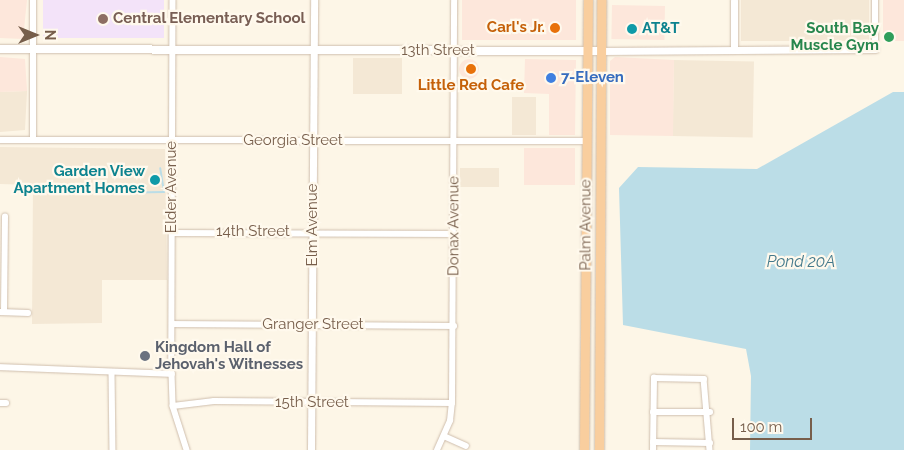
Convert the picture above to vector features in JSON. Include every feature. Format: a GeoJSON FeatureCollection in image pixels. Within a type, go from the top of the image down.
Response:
{"type":"FeatureCollection","features":[{"type":"Feature","properties":{"kind":"highway","name":"Palm Avenue"},"geometry":{"type":"LineString","coordinates":[[584,450],[588,0]]}},
{"type":"Feature","properties":{"kind":"highway","name":"Palm Avenue"},"geometry":{"type":"LineString","coordinates":[[599,450],[601,0]]}},
{"type":"Feature","properties":{"kind":"main road","name":"13th Street"},"geometry":{"type":"LineString","coordinates":[[0,49],[601,50]]}},
{"type":"Feature","properties":{"kind":"street"},"geometry":{"type":"LineString","coordinates":[[32,140],[33,0]]}},
{"type":"Feature","properties":{"kind":"street","name":"Elder Avenue"},"geometry":{"type":"LineString","coordinates":[[174,0],[172,374],[174,406],[187,450]]}},
{"type":"Feature","properties":{"kind":"street","name":"Elm Avenue"},"geometry":{"type":"LineString","coordinates":[[311,450],[314,0]]}},
{"type":"Feature","properties":{"kind":"street","name":"Donax Avenue"},"geometry":{"type":"LineString","coordinates":[[437,450],[444,436],[452,403],[454,326],[454,0]]}},
{"type":"Feature","properties":{"kind":"street"},"geometry":{"type":"LineString","coordinates":[[734,0],[734,50]]}},
{"type":"Feature","properties":{"kind":"street"},"geometry":{"type":"LineString","coordinates":[[875,0],[875,48]]}},
{"type":"Feature","properties":{"kind":"street","name":"13th Street"},"geometry":{"type":"LineString","coordinates":[[601,50],[875,48]]}},
{"type":"Feature","properties":{"kind":"street","name":"Georgia Street"},"geometry":{"type":"LineString","coordinates":[[0,140],[586,141]]}},
{"type":"Feature","properties":{"kind":"street"},"geometry":{"type":"LineString","coordinates":[[5,217],[2,312],[28,312]]}},
{"type":"Feature","properties":{"kind":"street","name":"14th Street"},"geometry":{"type":"LineString","coordinates":[[172,233],[454,234]]}},
{"type":"Feature","properties":{"kind":"street","name":"Granger Street"},"geometry":{"type":"LineString","coordinates":[[172,324],[454,326]]}},
{"type":"Feature","properties":{"kind":"street"},"geometry":{"type":"LineString","coordinates":[[0,367],[172,374]]}},
{"type":"Feature","properties":{"kind":"street"},"geometry":{"type":"LineString","coordinates":[[112,372],[113,450]]}},
{"type":"Feature","properties":{"kind":"street"},"geometry":{"type":"LineString","coordinates":[[653,442],[710,447],[710,412],[704,379],[654,378],[653,412],[653,442],[653,450]]}},
{"type":"Feature","properties":{"kind":"street","name":"15th Street"},"geometry":{"type":"LineString","coordinates":[[174,406],[311,402],[452,403]]}},
{"type":"Feature","properties":{"kind":"street"},"geometry":{"type":"LineString","coordinates":[[653,412],[710,412]]}},
{"type":"Feature","properties":{"kind":"street"},"geometry":{"type":"LineString","coordinates":[[444,436],[466,446]]}},
{"type":"Feature","properties":{"kind":"shaded area"},"geometry":{"type":"Polygon","coordinates":[[[0,0],[27,0],[23,39],[0,38],[0,0]]]}},
{"type":"Feature","properties":{"kind":"shaded area","name":"Central Elementary School"},"geometry":{"type":"Polygon","coordinates":[[[43,0],[164,0],[164,38],[43,38],[43,0]]]}},
{"type":"Feature","properties":{"kind":"shaded area"},"geometry":{"type":"Polygon","coordinates":[[[462,0],[576,0],[576,40],[462,40],[462,0]]]}},
{"type":"Feature","properties":{"kind":"shaded area"},"geometry":{"type":"Polygon","coordinates":[[[741,0],[869,0],[869,41],[741,41],[741,0]]]}},
{"type":"Feature","properties":{"kind":"shaded area"},"geometry":{"type":"Polygon","coordinates":[[[883,0],[904,0],[904,41],[883,41],[883,0]]]}},
{"type":"Feature","properties":{"kind":"shaded area"},"geometry":{"type":"Polygon","coordinates":[[[612,5],[665,6],[664,40],[611,39],[612,5]]]}},
{"type":"Feature","properties":{"kind":"shaded area"},"geometry":{"type":"Polygon","coordinates":[[[0,57],[25,59],[27,91],[0,92],[0,57]]]}},
{"type":"Feature","properties":{"kind":"shaded area"},"geometry":{"type":"Polygon","coordinates":[[[615,57],[674,60],[673,136],[610,135],[610,61],[615,57]]]}},
{"type":"Feature","properties":{"kind":"shaded area"},"geometry":{"type":"Polygon","coordinates":[[[353,58],[402,58],[402,94],[353,94],[353,58]]]}},
{"type":"Feature","properties":{"kind":"shaded area"},"geometry":{"type":"Polygon","coordinates":[[[469,59],[476,62],[479,69],[476,76],[469,79],[462,76],[459,69],[462,62],[469,59]]]}},
{"type":"Feature","properties":{"kind":"shaded area"},"geometry":{"type":"Polygon","coordinates":[[[525,59],[576,60],[575,135],[549,135],[549,94],[524,93],[525,59]]]}},
{"type":"Feature","properties":{"kind":"shaded area"},"geometry":{"type":"Polygon","coordinates":[[[674,60],[754,61],[753,137],[673,136],[674,60]]]}},
{"type":"Feature","properties":{"kind":"shaded area"},"geometry":{"type":"Polygon","coordinates":[[[27,91],[25,130],[0,132],[0,92],[27,91]]]}},
{"type":"Feature","properties":{"kind":"shaded area"},"geometry":{"type":"Polygon","coordinates":[[[512,97],[536,97],[536,135],[512,135],[512,97]]]}},
{"type":"Feature","properties":{"kind":"shaded area"},"geometry":{"type":"Polygon","coordinates":[[[0,147],[165,149],[167,280],[102,280],[102,323],[32,324],[33,185],[0,184],[0,147]]]}},
{"type":"Feature","properties":{"kind":"shaded area"},"geometry":{"type":"Polygon","coordinates":[[[524,148],[575,148],[575,185],[524,185],[524,148]]]}},
{"type":"Feature","properties":{"kind":"shaded area"},"geometry":{"type":"Polygon","coordinates":[[[460,168],[499,168],[499,187],[460,187],[460,168]]]}},
{"type":"Feature","properties":{"kind":"water","name":"Pond 20A"},"geometry":{"type":"Polygon","coordinates":[[[893,92],[904,92],[904,450],[750,450],[751,376],[746,349],[623,325],[619,188],[638,167],[757,169],[893,92]]]}},
{"type":"Feature","properties":{"kind":"waterway"},"geometry":{"type":"LineString","coordinates":[[104,193],[164,192],[160,168]]}},
{"type":"Feature","properties":{"kind":"place","name":"Central Elementary School"},"geometry":{"type":"Point","coordinates":[103,19]}},
{"type":"Feature","properties":{"kind":"place","name":"Carl's Jr."},"geometry":{"type":"Point","coordinates":[555,28]}},
{"type":"Feature","properties":{"kind":"place","name":"AT&T"},"geometry":{"type":"Point","coordinates":[632,29]}},
{"type":"Feature","properties":{"kind":"place","name":"South Bay Muscle Gym"},"geometry":{"type":"Point","coordinates":[889,37]}},
{"type":"Feature","properties":{"kind":"place","name":"Little Red Cafe"},"geometry":{"type":"Point","coordinates":[471,69]}},
{"type":"Feature","properties":{"kind":"place","name":"7-Eleven"},"geometry":{"type":"Point","coordinates":[551,78]}},
{"type":"Feature","properties":{"kind":"place","name":"Garden View Apartment Homes"},"geometry":{"type":"Point","coordinates":[155,180]}},
{"type":"Feature","properties":{"kind":"place","name":"Kingdom Hall of Jehovah's Witnesses"},"geometry":{"type":"Point","coordinates":[145,356]}}]}
